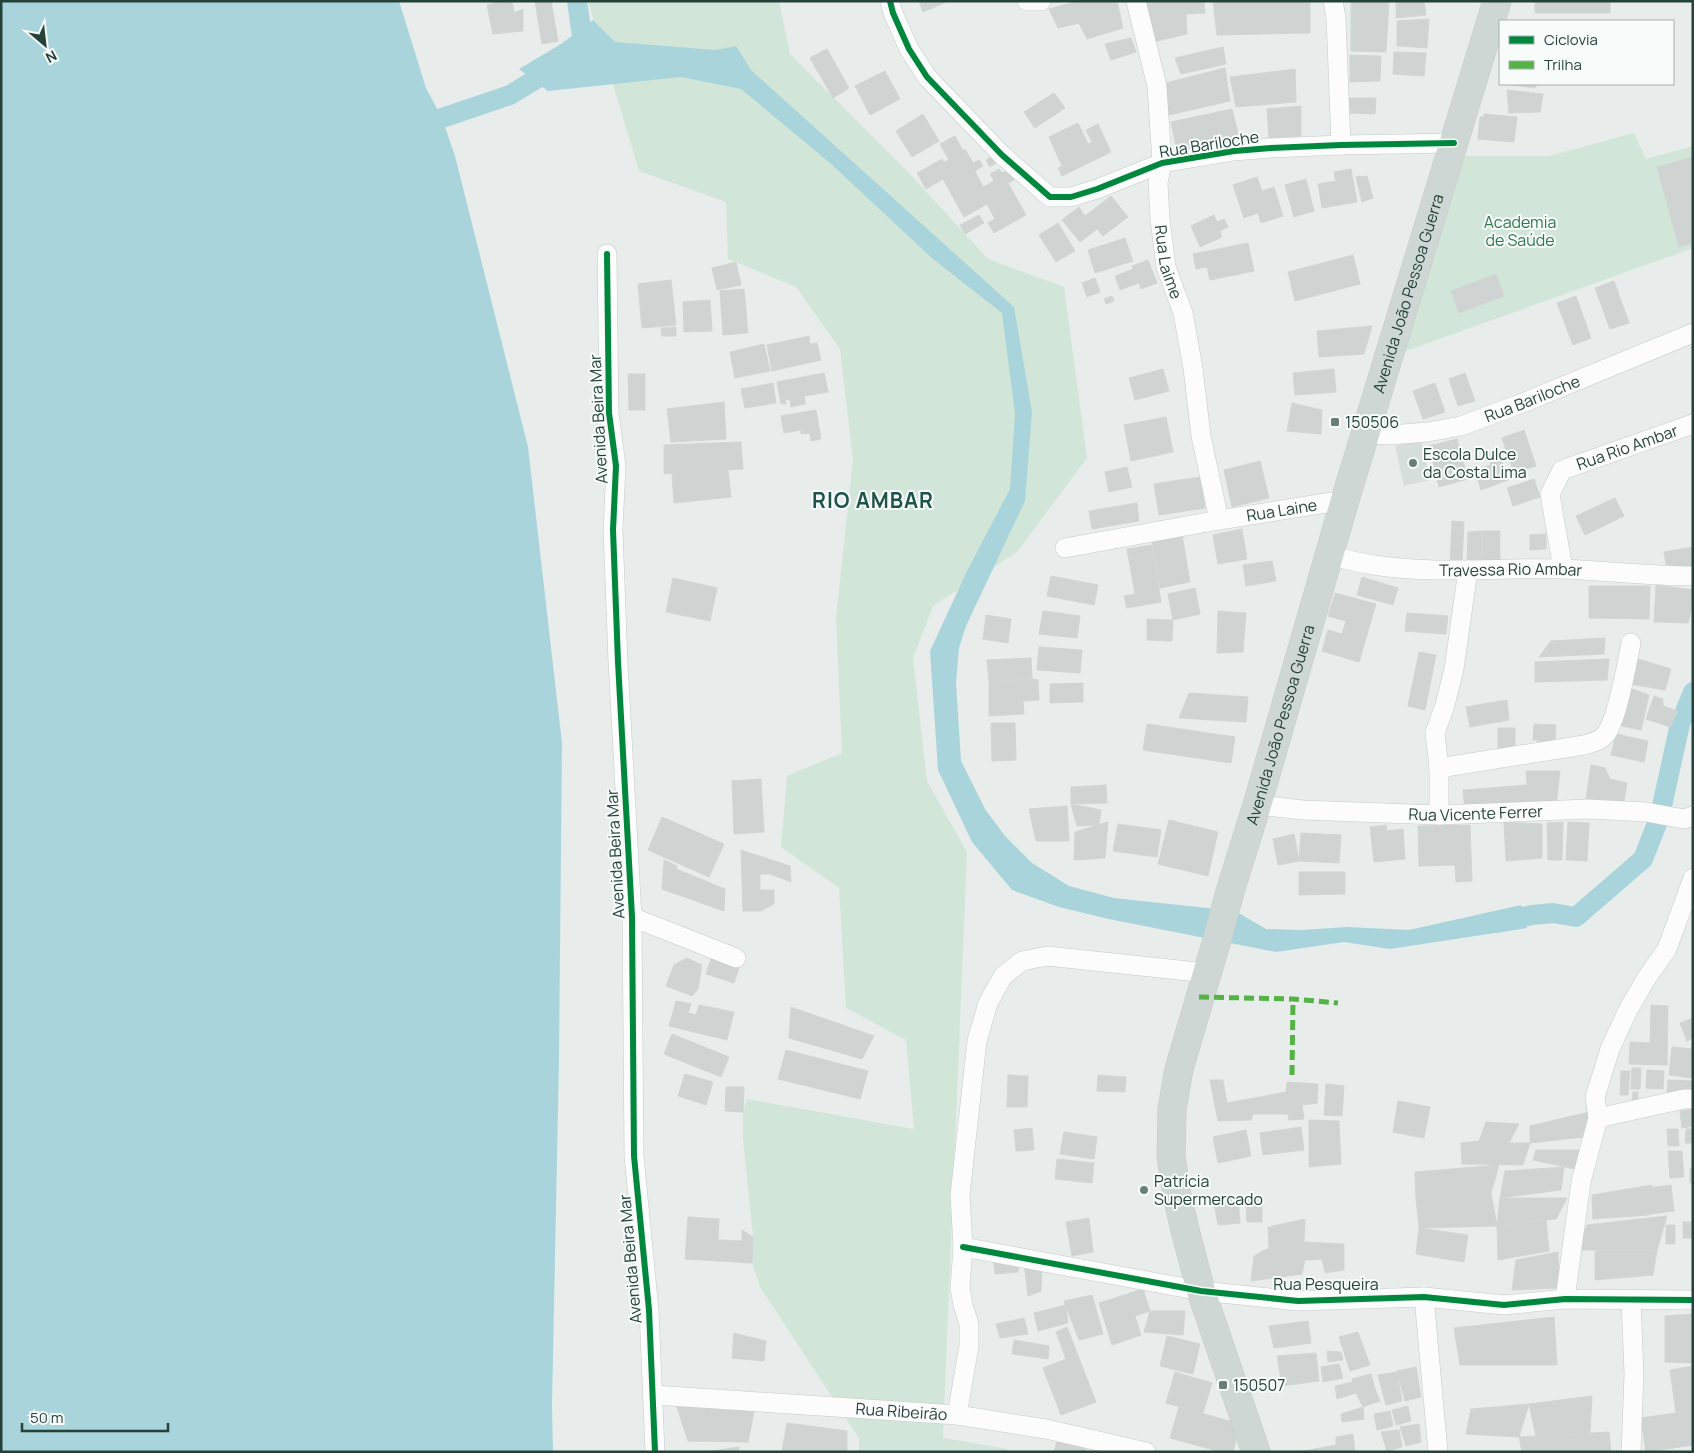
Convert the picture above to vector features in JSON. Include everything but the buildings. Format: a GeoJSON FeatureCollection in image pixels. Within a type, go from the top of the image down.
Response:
{"type":"FeatureCollection","features":[{"type":"Feature","properties":{"kind":"main road","name":"Avenida João Pessoa Guerra"},"geometry":{"type":"LineString","coordinates":[[1256,1452],[1201,1291],[1177,1195],[1171,1158],[1172,1109],[1179,1069],[1217,940],[1228,895],[1257,805],[1345,500],[1497,1]]}},
{"type":"Feature","properties":{"kind":"street","name":"Rua Bariloche"},"geometry":{"type":"LineString","coordinates":[[890,1],[893,13],[909,49],[927,77],[1002,155],[1050,197],[1071,197],[1097,189],[1162,163],[1252,150],[1341,145],[1454,143]]}},
{"type":"Feature","properties":{"kind":"street"},"geometry":{"type":"LineString","coordinates":[[1027,1],[1041,1]]}},
{"type":"Feature","properties":{"kind":"street","name":"Rua Laime"},"geometry":{"type":"LineString","coordinates":[[1136,1],[1157,86],[1162,163],[1158,183],[1166,267],[1182,313],[1193,368],[1201,436],[1219,520]]}},
{"type":"Feature","properties":{"kind":"street"},"geometry":{"type":"LineString","coordinates":[[1333,1],[1336,18],[1341,145]]}},
{"type":"Feature","properties":{"kind":"street","name":"Avenida Beira Mar"},"geometry":{"type":"LineString","coordinates":[[607,254],[609,414],[616,466],[613,538],[632,918],[634,1156],[645,1254],[654,1395],[654,1452]]}},
{"type":"Feature","properties":{"kind":"street","name":"Rua Bariloche"},"geometry":{"type":"LineString","coordinates":[[1366,434],[1390,435],[1428,432],[1461,426],[1520,404],[1693,333]]}},
{"type":"Feature","properties":{"kind":"street","name":"Rua Rio Ambar"},"geometry":{"type":"LineString","coordinates":[[1563,569],[1550,494],[1562,470],[1693,424]]}},
{"type":"Feature","properties":{"kind":"street","name":"Rua Laine"},"geometry":{"type":"LineString","coordinates":[[1065,548],[1219,520],[1345,500]]}},
{"type":"Feature","properties":{"kind":"street","name":"Travessa Rio Ambar"},"geometry":{"type":"LineString","coordinates":[[1330,555],[1374,565],[1468,570],[1563,569],[1649,576],[1693,576]]}},
{"type":"Feature","properties":{"kind":"street"},"geometry":{"type":"LineString","coordinates":[[1439,815],[1439,768],[1435,733],[1445,705],[1454,669],[1468,570]]}},
{"type":"Feature","properties":{"kind":"street"},"geometry":{"type":"LineString","coordinates":[[1439,768],[1584,745],[1604,736],[1611,726],[1631,644]]}},
{"type":"Feature","properties":{"kind":"street","name":"Rua Vicente Ferrer"},"geometry":{"type":"LineString","coordinates":[[1257,805],[1303,810],[1439,815],[1589,809],[1646,812],[1684,819],[1693,816]]}},
{"type":"Feature","properties":{"kind":"street"},"geometry":{"type":"LineString","coordinates":[[1565,1299],[1581,1182],[1598,1118],[1595,1097],[1610,1049],[1628,1010],[1646,979],[1667,949],[1693,878]]}},
{"type":"Feature","properties":{"kind":"street"},"geometry":{"type":"LineString","coordinates":[[632,918],[736,958]]}},
{"type":"Feature","properties":{"kind":"street"},"geometry":{"type":"LineString","coordinates":[[957,1415],[970,1346],[969,1324],[960,1288],[963,1247],[960,1195],[977,1041],[988,1003],[1003,976],[1022,961],[1047,956],[1207,973]]}},
{"type":"Feature","properties":{"kind":"street"},"geometry":{"type":"LineString","coordinates":[[1598,1118],[1684,1099],[1693,1099]]}},
{"type":"Feature","properties":{"kind":"street","name":"Rua Pesqueira"},"geometry":{"type":"LineString","coordinates":[[963,1247],[1201,1291],[1298,1301],[1424,1297],[1504,1305],[1565,1299],[1693,1300]]}},
{"type":"Feature","properties":{"kind":"street"},"geometry":{"type":"LineString","coordinates":[[1424,1297],[1438,1452]]}},
{"type":"Feature","properties":{"kind":"street"},"geometry":{"type":"LineString","coordinates":[[1631,1300],[1634,1374],[1632,1452]]}},
{"type":"Feature","properties":{"kind":"street","name":"Rua Ribeirão"},"geometry":{"type":"LineString","coordinates":[[654,1395],[957,1415],[1046,1430],[1146,1452]]}},
{"type":"Feature","properties":{"kind":"shaded area","name":"Escola Dulce da Costa Lima"},"geometry":{"type":"Polygon","coordinates":[[[1421,440],[1430,480],[1404,486],[1395,446],[1421,440]]]}},
{"type":"Feature","properties":{"kind":"green space"},"geometry":{"type":"Polygon","coordinates":[[[588,1],[779,1],[790,54],[910,174],[988,259],[1064,287],[1087,458],[1017,552],[933,606],[913,658],[927,781],[967,852],[943,1438],[1007,1449],[1008,1452],[859,1452],[859,1438],[760,1287],[752,1263],[753,1237],[743,1139],[743,1112],[747,1099],[914,1129],[906,1040],[846,1008],[839,888],[781,847],[787,776],[842,753],[836,618],[853,460],[840,349],[796,287],[728,259],[726,202],[639,171],[588,1]]]}},
{"type":"Feature","properties":{"kind":"green space","name":"Academia de Saúde"},"geometry":{"type":"Polygon","coordinates":[[[1634,133],[1646,159],[1693,146],[1693,248],[1403,352],[1465,156],[1549,156],[1634,133]]]}},
{"type":"Feature","properties":{"kind":"water"},"geometry":{"type":"Polygon","coordinates":[[[1,1],[399,1],[426,88],[442,118],[455,156],[528,447],[562,743],[559,1057],[552,1406],[553,1452],[1,1452],[1,1]]]}},
{"type":"Feature","properties":{"kind":"water"},"geometry":{"type":"Polygon","coordinates":[[[593,20],[615,42],[715,50],[736,46],[751,70],[1014,307],[1032,412],[1025,501],[966,626],[959,648],[956,683],[961,761],[985,809],[1005,836],[1032,863],[1069,886],[1114,898],[1235,911],[1266,929],[1302,930],[1347,927],[1409,930],[1521,905],[1527,928],[1390,949],[1344,942],[1276,952],[1109,919],[1059,907],[1012,890],[972,842],[938,770],[930,651],[968,569],[1010,489],[1015,414],[1002,313],[933,259],[830,163],[741,89],[681,77],[548,91],[519,69],[561,44],[593,20]]]}},
{"type":"Feature","properties":{"kind":"waterway"},"geometry":{"type":"LineString","coordinates":[[442,118],[510,95],[584,50],[577,1]]}},
{"type":"Feature","properties":{"kind":"waterway"},"geometry":{"type":"LineString","coordinates":[[1662,806],[1680,724],[1693,692]]}},
{"type":"Feature","properties":{"kind":"waterway"},"geometry":{"type":"LineString","coordinates":[[1497,923],[1532,915],[1553,913],[1576,917],[1643,859],[1658,821]]}},
{"type":"Feature","properties":{"kind":"marked path"},"geometry":{"type":"LineString","coordinates":[[1199,997],[1293,999],[1338,1003]]}},
{"type":"Feature","properties":{"kind":"marked path"},"geometry":{"type":"LineString","coordinates":[[1292,1075],[1293,999]]}},
{"type":"Feature","properties":{"kind":"cycle path"},"geometry":{"type":"LineString","coordinates":[[890,1],[893,13],[909,49],[927,77],[1002,155],[1050,197],[1071,197],[1097,189],[1162,163],[1234,151],[1341,145],[1454,143]]}},
{"type":"Feature","properties":{"kind":"cycle path"},"geometry":{"type":"LineString","coordinates":[[607,254],[609,413],[616,466],[613,530],[632,917],[634,1156],[649,1310],[655,1452]]}},
{"type":"Feature","properties":{"kind":"cycle path"},"geometry":{"type":"LineString","coordinates":[[963,1247],[1201,1291],[1298,1301],[1424,1297],[1504,1305],[1565,1299],[1693,1300]]}},
{"type":"Feature","properties":{"kind":"place","name":"150506"},"geometry":{"type":"Point","coordinates":[1335,422]}},
{"type":"Feature","properties":{"kind":"place","name":"Escola Dulce da Costa Lima"},"geometry":{"type":"Point","coordinates":[1413,463]}},
{"type":"Feature","properties":{"kind":"place","name":"Patrícia Supermercado"},"geometry":{"type":"Point","coordinates":[1144,1190]}},
{"type":"Feature","properties":{"kind":"place","name":"150507"},"geometry":{"type":"Point","coordinates":[1223,1385]}},
{"type":"Feature","properties":{"kind":"district","name":"RIO AMBAR"},"geometry":{"type":"Point","coordinates":[873,500]}}]}
